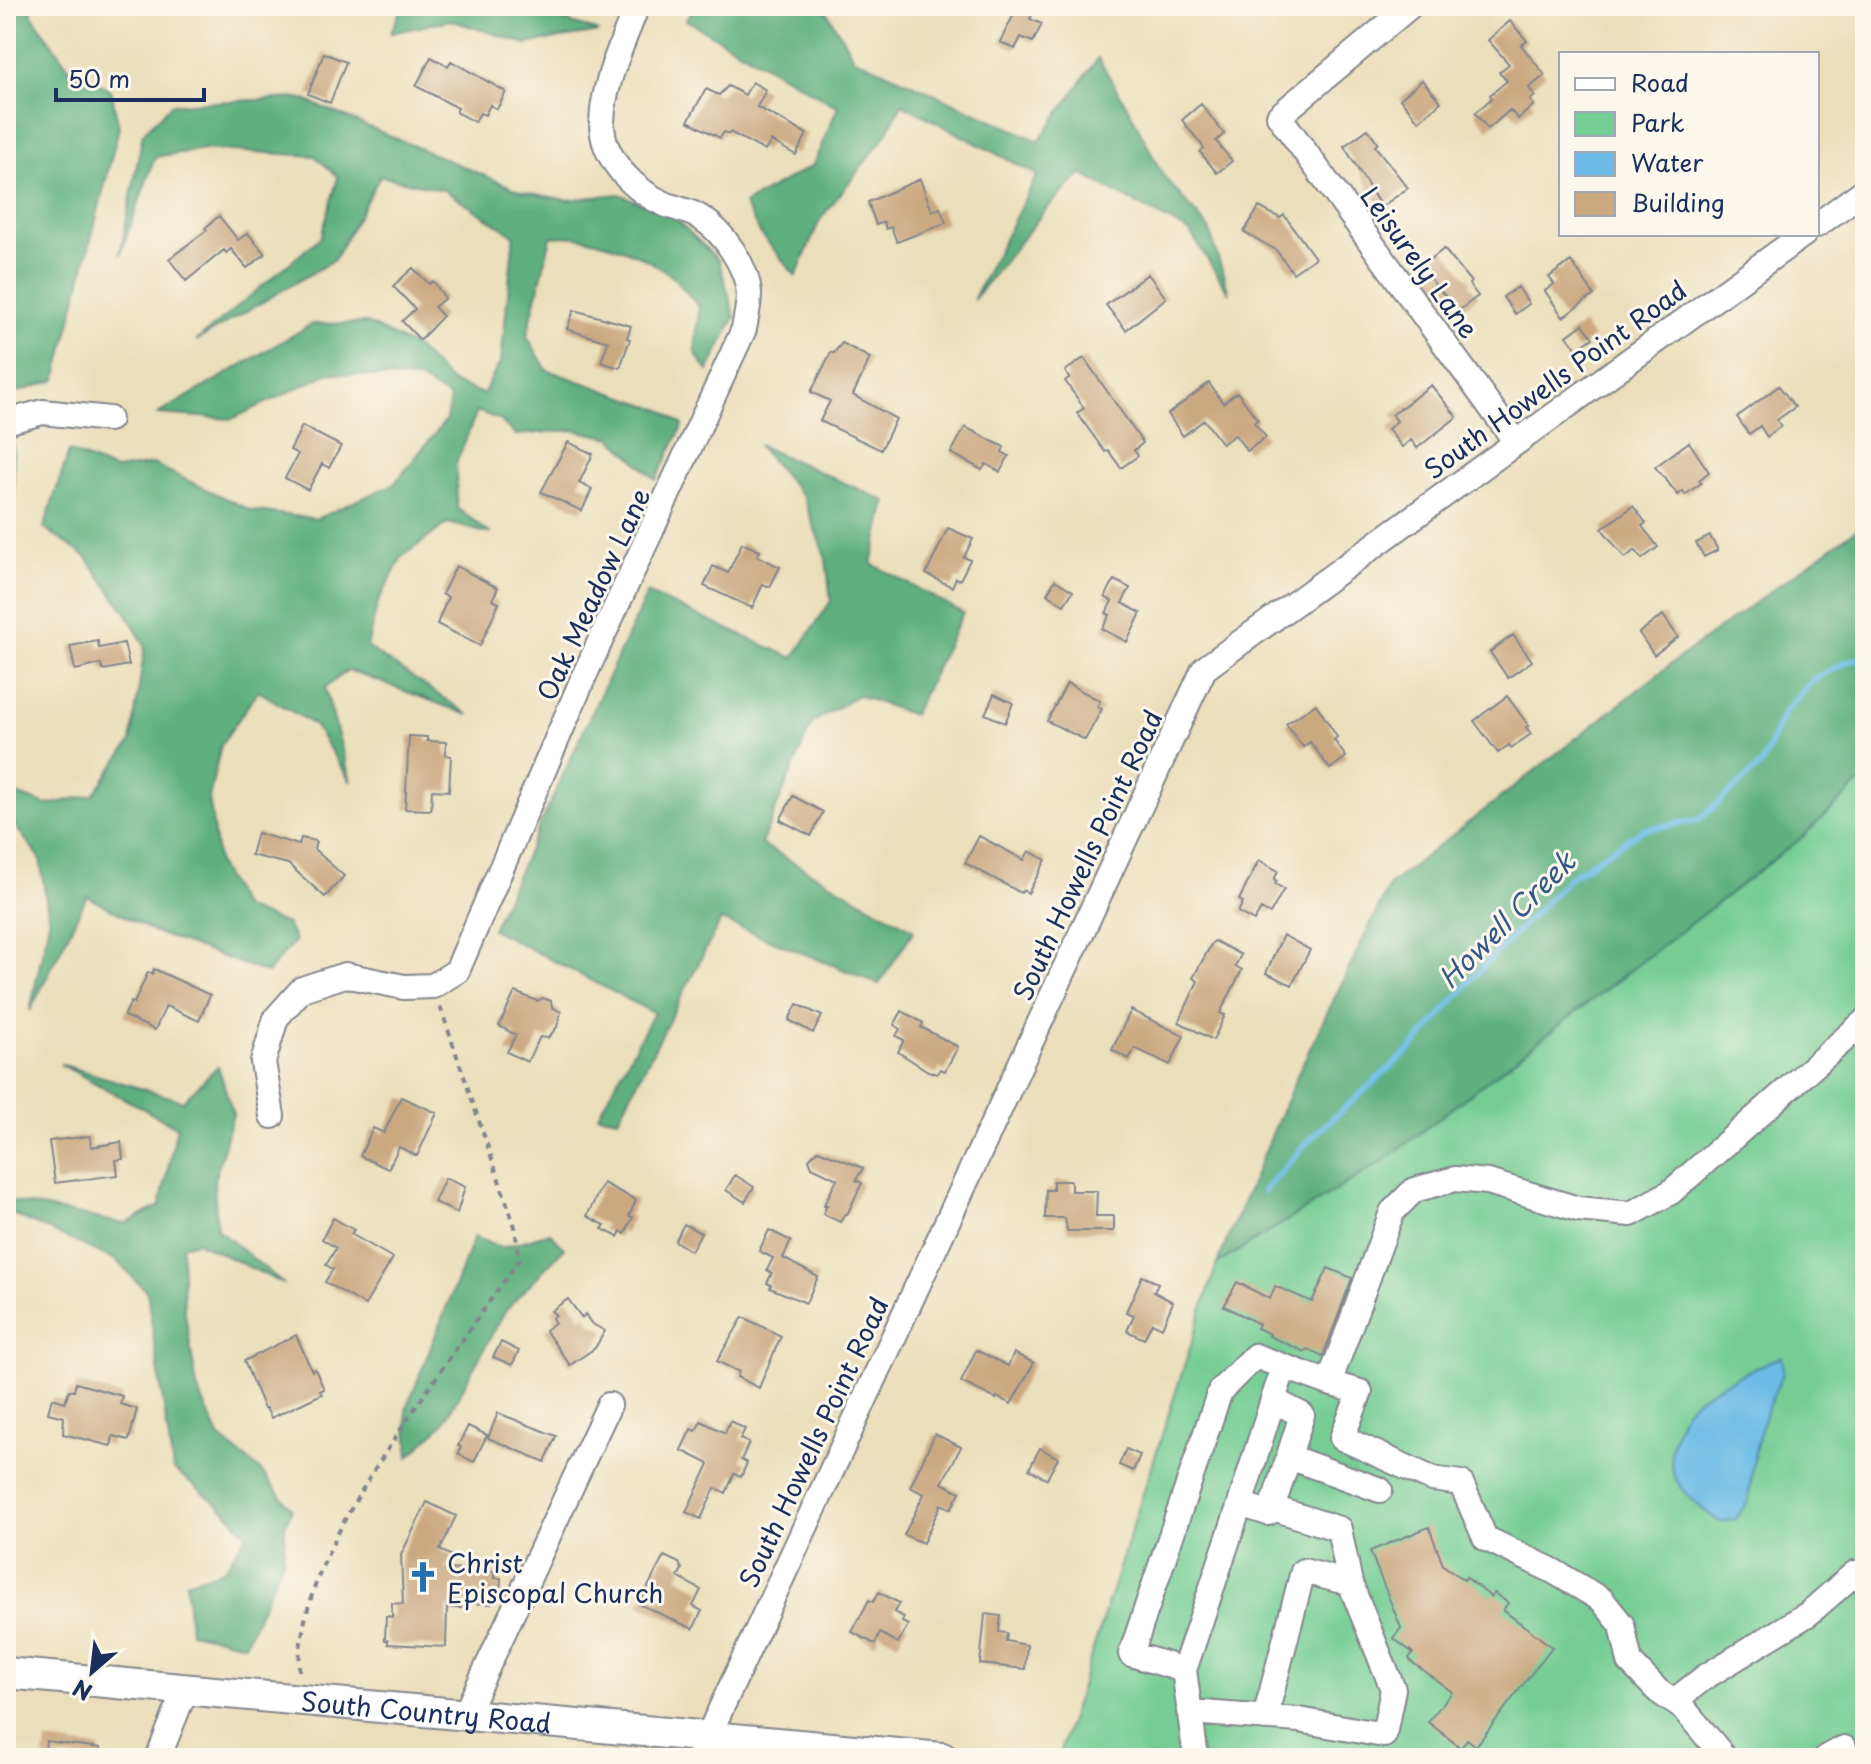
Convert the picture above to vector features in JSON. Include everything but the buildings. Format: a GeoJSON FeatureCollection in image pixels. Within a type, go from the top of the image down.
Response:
{"type":"FeatureCollection","features":[{"type":"Feature","properties":{"kind":"main road","name":"South Country Road"},"geometry":{"type":"LineString","coordinates":[[6,1673],[464,1717],[703,1747],[942,1758]]}},
{"type":"Feature","properties":{"kind":"street","name":"Oak Meadow Lane"},"geometry":{"type":"LineString","coordinates":[[433,986],[457,971],[585,674],[744,329],[749,291],[736,255],[719,233],[700,217],[664,204],[634,185],[613,160],[605,143],[602,123],[605,101],[619,50],[637,6]]}},
{"type":"Feature","properties":{"kind":"street","name":"Leisurely Lane"},"geometry":{"type":"LineString","coordinates":[[1410,6],[1279,116],[1516,442]]}},
{"type":"Feature","properties":{"kind":"street"},"geometry":{"type":"LineString","coordinates":[[1819,224],[1865,190]]}},
{"type":"Feature","properties":{"kind":"street","name":"South Howells Point Road"},"geometry":{"type":"LineString","coordinates":[[703,1747],[1204,669],[1801,236]]}},
{"type":"Feature","properties":{"kind":"street"},"geometry":{"type":"LineString","coordinates":[[6,422],[43,412],[109,419]]}},
{"type":"Feature","properties":{"kind":"street"},"geometry":{"type":"LineString","coordinates":[[272,1116],[263,1062],[276,1018],[302,989],[345,975],[404,987],[433,986]]}},
{"type":"Feature","properties":{"kind":"street"},"geometry":{"type":"LineString","coordinates":[[1329,1383],[1392,1212],[1414,1190],[1455,1179],[1488,1182],[1578,1209],[1631,1214],[1671,1192],[1865,1021]]}},
{"type":"Feature","properties":{"kind":"street"},"geometry":{"type":"LineString","coordinates":[[1184,1670],[1131,1654],[1220,1391],[1255,1356],[1360,1392],[1342,1438],[1432,1479],[1461,1483],[1485,1538],[1553,1571],[1602,1600],[1622,1625],[1630,1662],[1658,1691],[1683,1708],[1725,1758]]}},
{"type":"Feature","properties":{"kind":"street"},"geometry":{"type":"LineString","coordinates":[[1196,1758],[1184,1670],[1284,1367]]}},
{"type":"Feature","properties":{"kind":"street"},"geometry":{"type":"LineString","coordinates":[[1240,1504],[1268,1513],[1289,1457],[1302,1415],[1273,1400]]}},
{"type":"Feature","properties":{"kind":"street"},"geometry":{"type":"LineString","coordinates":[[464,1717],[609,1405]]}},
{"type":"Feature","properties":{"kind":"street"},"geometry":{"type":"LineString","coordinates":[[1289,1457],[1380,1490]]}},
{"type":"Feature","properties":{"kind":"street"},"geometry":{"type":"LineString","coordinates":[[1189,1712],[1299,1720],[1384,1735],[1393,1689],[1350,1583],[1339,1529],[1270,1507]]}},
{"type":"Feature","properties":{"kind":"street"},"geometry":{"type":"LineString","coordinates":[[1265,1718],[1303,1571],[1350,1583]]}},
{"type":"Feature","properties":{"kind":"street"},"geometry":{"type":"LineString","coordinates":[[1674,1701],[1705,1677],[1808,1614],[1855,1573]]}},
{"type":"Feature","properties":{"kind":"street"},"geometry":{"type":"LineString","coordinates":[[158,1758],[186,1688]]}},
{"type":"Feature","properties":{"kind":"path"},"geometry":{"type":"LineString","coordinates":[[299,1671],[304,1625],[322,1571],[347,1516],[454,1350],[519,1260],[515,1227],[433,986]]}},
{"type":"Feature","properties":{"kind":"green space"},"geometry":{"type":"Polygon","coordinates":[[[6,6],[32,6],[32,15],[69,68],[111,90],[119,127],[56,380],[6,396],[6,6]]]}},
{"type":"Feature","properties":{"kind":"green space"},"geometry":{"type":"Polygon","coordinates":[[[402,6],[520,6],[599,32],[526,44],[450,20],[391,33],[402,6]]]}},
{"type":"Feature","properties":{"kind":"green space"},"geometry":{"type":"Polygon","coordinates":[[[695,6],[817,6],[827,12],[854,58],[1039,141],[1098,58],[1130,111],[1162,174],[1209,229],[1229,293],[1190,232],[1081,174],[1046,209],[973,300],[1037,175],[902,104],[886,135],[820,220],[796,276],[760,233],[744,204],[813,165],[838,107],[686,20],[695,6]]]}},
{"type":"Feature","properties":{"kind":"green space"},"geometry":{"type":"Polygon","coordinates":[[[300,98],[521,191],[566,200],[619,194],[673,216],[719,261],[735,317],[708,371],[695,353],[699,307],[669,274],[639,256],[609,244],[579,237],[551,237],[527,336],[547,370],[664,411],[683,425],[656,480],[612,438],[574,430],[515,435],[500,420],[477,411],[456,464],[457,508],[491,534],[448,523],[402,557],[378,602],[367,647],[469,715],[348,670],[325,688],[351,782],[314,725],[258,691],[221,745],[209,797],[218,864],[243,908],[287,924],[295,941],[267,973],[154,932],[87,896],[30,1011],[49,921],[40,858],[15,826],[6,825],[6,790],[46,805],[93,795],[131,742],[145,646],[127,614],[86,557],[44,528],[69,451],[115,470],[153,464],[250,510],[316,519],[394,484],[446,420],[450,398],[419,379],[329,373],[232,419],[158,414],[312,324],[367,323],[417,348],[451,382],[483,394],[501,361],[514,235],[444,190],[380,176],[334,260],[196,341],[321,237],[338,177],[315,156],[204,149],[155,157],[120,255],[143,133],[172,104],[300,98]]]}},
{"type":"Feature","properties":{"kind":"green space"},"geometry":{"type":"Polygon","coordinates":[[[13,439],[14,494],[6,501],[6,441],[13,439]]]}},
{"type":"Feature","properties":{"kind":"green space"},"geometry":{"type":"Polygon","coordinates":[[[758,445],[886,501],[872,564],[963,613],[913,715],[858,695],[812,723],[761,844],[914,930],[879,984],[721,920],[618,1119],[598,1115],[654,1013],[492,929],[647,593],[793,658],[831,601],[826,559],[803,497],[758,445]]]}},
{"type":"Feature","properties":{"kind":"green space"},"geometry":{"type":"Polygon","coordinates":[[[1865,523],[1865,778],[1800,839],[1386,1159],[1217,1264],[1299,1071],[1390,884],[1676,660],[1865,523]]]}},
{"type":"Feature","properties":{"kind":"green space"},"geometry":{"type":"Polygon","coordinates":[[[1865,778],[1865,1758],[1058,1758],[1217,1264],[1386,1159],[1800,839],[1865,778]]]}},
{"type":"Feature","properties":{"kind":"green space"},"geometry":{"type":"Polygon","coordinates":[[[60,1064],[183,1101],[218,1066],[233,1114],[214,1182],[217,1229],[284,1284],[197,1242],[182,1246],[184,1307],[197,1388],[219,1437],[260,1470],[292,1509],[285,1526],[283,1560],[245,1644],[190,1632],[186,1582],[224,1570],[247,1534],[220,1506],[173,1469],[147,1292],[116,1260],[6,1211],[6,1200],[125,1224],[160,1206],[177,1127],[60,1064]]]}},
{"type":"Feature","properties":{"kind":"green space"},"geometry":{"type":"Polygon","coordinates":[[[550,1233],[564,1248],[505,1311],[443,1424],[409,1457],[406,1410],[474,1237],[501,1248],[550,1233]]]}},
{"type":"Feature","properties":{"kind":"water"},"geometry":{"type":"Polygon","coordinates":[[[1782,1357],[1783,1373],[1766,1412],[1755,1451],[1748,1501],[1736,1519],[1720,1522],[1686,1493],[1673,1471],[1672,1443],[1681,1418],[1692,1403],[1715,1388],[1782,1357]]]}},
{"type":"Feature","properties":{"kind":"waterway","name":"Howell Creek"},"geometry":{"type":"LineString","coordinates":[[1264,1191],[1313,1136],[1411,1049],[1481,969],[1571,876],[1642,830],[1699,820],[1762,764],[1784,712],[1815,678],[1851,660],[1865,658]]}},
{"type":"Feature","properties":{"kind":"place","name":"Christ Episcopal Church"},"geometry":{"type":"Point","coordinates":[423,1577]}}]}
